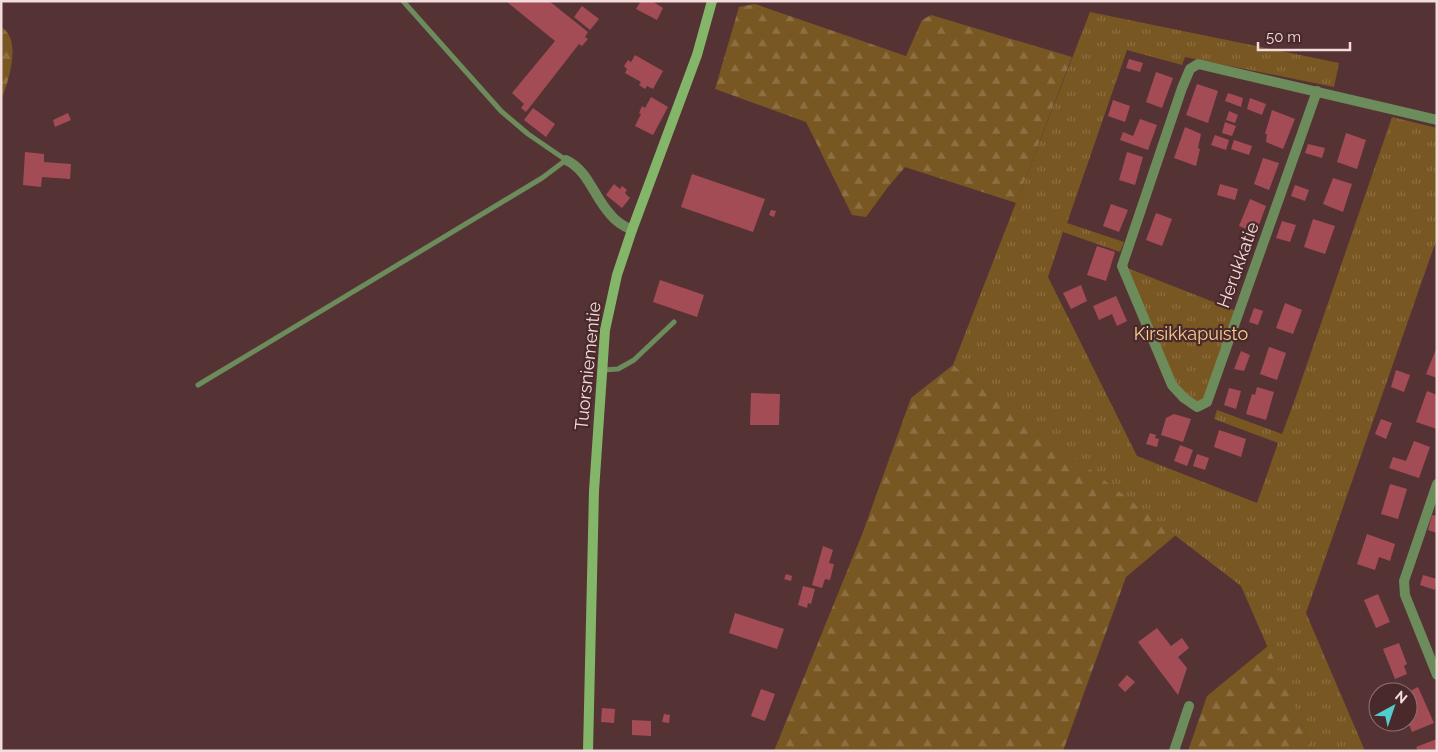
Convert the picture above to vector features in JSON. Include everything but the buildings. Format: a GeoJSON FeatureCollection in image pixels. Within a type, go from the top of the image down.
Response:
{"type":"FeatureCollection","features":[{"type":"Feature","properties":{"kind":"main road","name":"Tuorsniementie"},"geometry":{"type":"LineString","coordinates":[[588,751],[594,491],[605,330],[612,297],[632,230],[697,55],[712,1]]}},
{"type":"Feature","properties":{"kind":"street","name":"Herukkatie"},"geometry":{"type":"LineString","coordinates":[[1198,64],[1317,91],[1207,402],[1197,407],[1179,395],[1172,385],[1122,266],[1182,88],[1190,69],[1198,64]]}},
{"type":"Feature","properties":{"kind":"street"},"geometry":{"type":"LineString","coordinates":[[1317,91],[1437,120]]}},
{"type":"Feature","properties":{"kind":"street"},"geometry":{"type":"LineString","coordinates":[[566,160],[582,171],[602,204],[616,221],[632,230]]}},
{"type":"Feature","properties":{"kind":"street"},"geometry":{"type":"LineString","coordinates":[[1437,484],[1404,581],[1405,595],[1437,675]]}},
{"type":"Feature","properties":{"kind":"street"},"geometry":{"type":"LineString","coordinates":[[1174,751],[1189,706]]}},
{"type":"Feature","properties":{"kind":"lane"},"geometry":{"type":"LineString","coordinates":[[198,385],[542,178],[566,160],[528,134],[501,111],[403,1]]}},
{"type":"Feature","properties":{"kind":"lane"},"geometry":{"type":"LineString","coordinates":[[602,370],[618,369],[634,360],[674,322]]}},
{"type":"Feature","properties":{"kind":"green space"},"geometry":{"type":"Polygon","coordinates":[[[755,4],[906,56],[922,20],[931,15],[1072,57],[1016,203],[905,167],[866,217],[852,215],[806,122],[715,89],[739,7],[755,4]]]}},
{"type":"Feature","properties":{"kind":"green space"},"geometry":{"type":"Polygon","coordinates":[[[1090,12],[1339,63],[1334,87],[1185,57],[1182,65],[1127,50],[1067,223],[1124,242],[1120,252],[1063,232],[1048,277],[1137,456],[1257,503],[1278,443],[1214,419],[1217,410],[1282,434],[1392,117],[1437,128],[1437,238],[1306,613],[1365,751],[1313,751],[1241,586],[953,365],[1090,12]]]}},
{"type":"Feature","properties":{"kind":"green space"},"geometry":{"type":"Polygon","coordinates":[[[1,27],[8,33],[13,51],[10,73],[1,101],[1,27]]]}},
{"type":"Feature","properties":{"kind":"green space","name":"Kirsikkapuisto"},"geometry":{"type":"Polygon","coordinates":[[[1122,266],[1239,312],[1207,402],[1197,407],[1179,395],[1122,266]]]}},
{"type":"Feature","properties":{"kind":"green space"},"geometry":{"type":"Polygon","coordinates":[[[953,365],[1176,535],[1126,577],[1063,751],[774,751],[863,532],[911,398],[953,365]]]}},
{"type":"Feature","properties":{"kind":"green space"},"geometry":{"type":"Polygon","coordinates":[[[1268,646],[1313,751],[1188,751],[1207,696],[1268,646]]]}}]}
